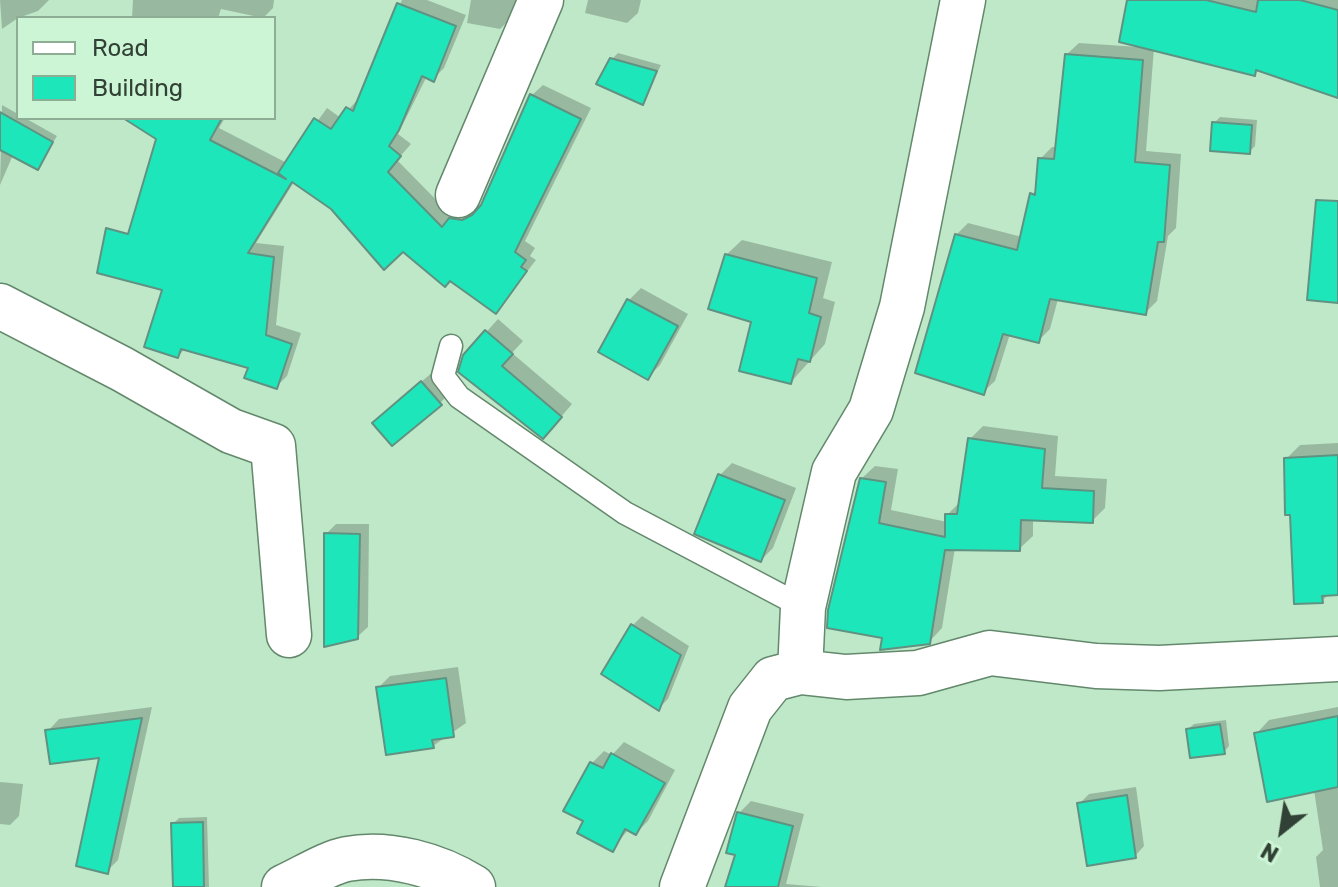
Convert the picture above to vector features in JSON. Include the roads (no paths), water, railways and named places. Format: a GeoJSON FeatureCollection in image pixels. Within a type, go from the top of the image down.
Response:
{"type":"FeatureCollection","features":[{"type":"Feature","properties":{"kind":"street"},"geometry":{"type":"LineString","coordinates":[[458,195],[541,0]]}},
{"type":"Feature","properties":{"kind":"street"},"geometry":{"type":"LineString","coordinates":[[800,672],[803,607],[834,472],[871,410],[902,307],[963,0]]}},
{"type":"Feature","properties":{"kind":"street"},"geometry":{"type":"LineString","coordinates":[[0,306],[122,369],[231,431],[273,446],[289,635]]}},
{"type":"Feature","properties":{"kind":"street"},"geometry":{"type":"LineString","coordinates":[[682,887],[750,708],[773,679],[800,672],[846,677],[918,673],[990,653],[1096,666],[1159,668],[1338,659]]}},
{"type":"Feature","properties":{"kind":"street"},"geometry":{"type":"LineString","coordinates":[[284,887],[346,859],[397,858],[454,876],[473,887]]}},
{"type":"Feature","properties":{"kind":"lane"},"geometry":{"type":"LineString","coordinates":[[451,346],[443,376],[459,397],[625,513],[803,607]]}}]}
